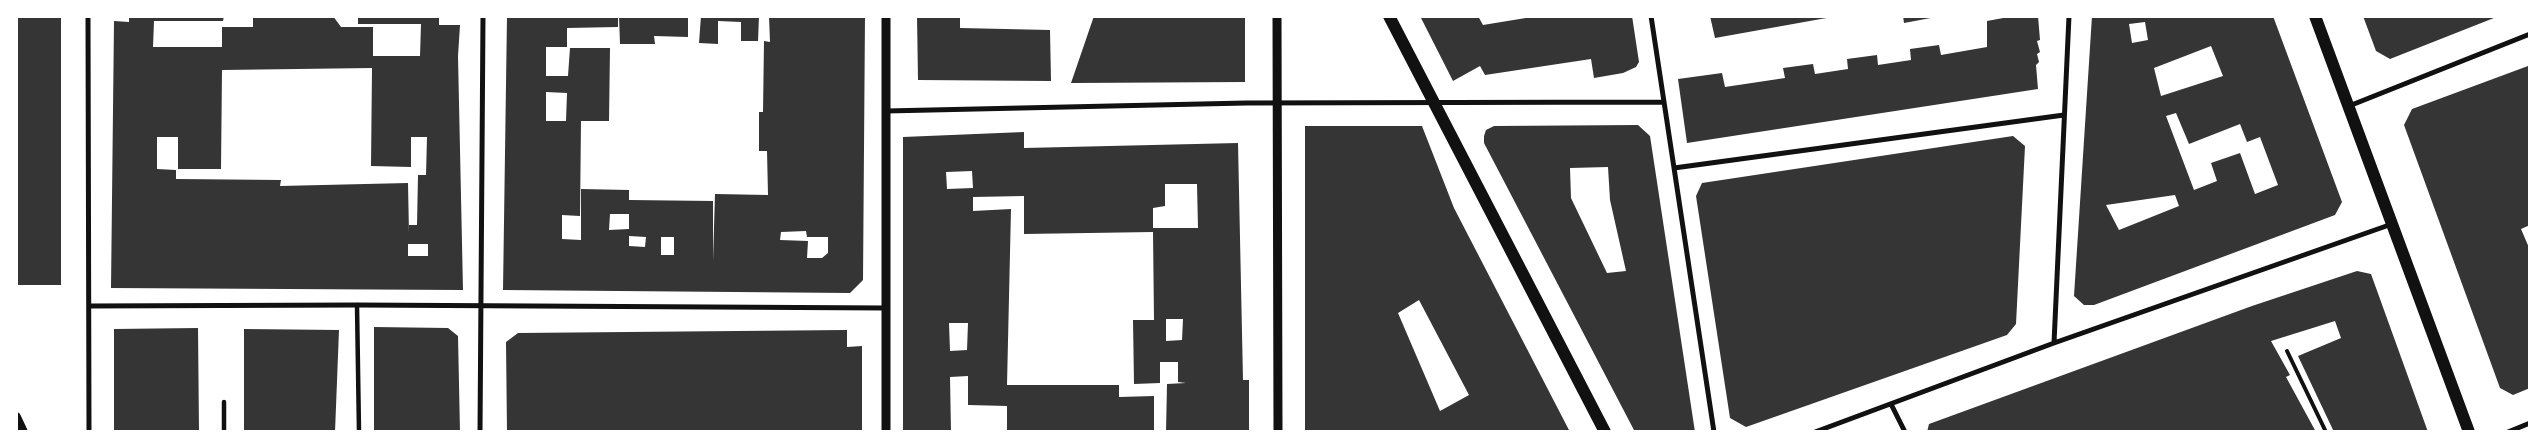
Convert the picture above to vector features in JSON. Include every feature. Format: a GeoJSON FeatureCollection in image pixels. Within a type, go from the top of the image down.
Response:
{"type":"FeatureCollection","features":[{"type":"Feature","properties":{"kind":"main road"},"geometry":{"type":"LineString","coordinates":[[1389,16],[1605,432]]}},
{"type":"Feature","properties":{"kind":"main road"},"geometry":{"type":"LineString","coordinates":[[2315,16],[2470,432]]}},
{"type":"Feature","properties":{"kind":"main road"},"geometry":{"type":"LineString","coordinates":[[16,417],[23,432]]}},
{"type":"Feature","properties":{"kind":"street"},"geometry":{"type":"LineString","coordinates":[[88,16],[89,432]]}},
{"type":"Feature","properties":{"kind":"street"},"geometry":{"type":"LineString","coordinates":[[480,432],[483,16]]}},
{"type":"Feature","properties":{"kind":"street"},"geometry":{"type":"LineString","coordinates":[[886,16],[886,432]]}},
{"type":"Feature","properties":{"kind":"street"},"geometry":{"type":"LineString","coordinates":[[1276,16],[1278,432]]}},
{"type":"Feature","properties":{"kind":"street"},"geometry":{"type":"LineString","coordinates":[[1651,16],[1714,432]]}},
{"type":"Feature","properties":{"kind":"street"},"geometry":{"type":"LineString","coordinates":[[2054,344],[2069,16]]}},
{"type":"Feature","properties":{"kind":"street"},"geometry":{"type":"LineString","coordinates":[[2348,106],[2530,34]]}},
{"type":"Feature","properties":{"kind":"street"},"geometry":{"type":"LineString","coordinates":[[886,111],[1277,103],[1664,102]]}},
{"type":"Feature","properties":{"kind":"street"},"geometry":{"type":"LineString","coordinates":[[1674,168],[2064,115]]}},
{"type":"Feature","properties":{"kind":"street"},"geometry":{"type":"LineString","coordinates":[[1815,432],[2054,344],[2392,224]]}},
{"type":"Feature","properties":{"kind":"street"},"geometry":{"type":"LineString","coordinates":[[89,306],[357,304],[886,308]]}},
{"type":"Feature","properties":{"kind":"street"},"geometry":{"type":"LineString","coordinates":[[357,304],[358,432]]}},
{"type":"Feature","properties":{"kind":"street"},"geometry":{"type":"LineString","coordinates":[[224,402],[224,432]]}},
{"type":"Feature","properties":{"kind":"street"},"geometry":{"type":"LineString","coordinates":[[1891,404],[1905,432]]}},
{"type":"Feature","properties":{"kind":"street"},"geometry":{"type":"LineString","coordinates":[[2508,432],[2530,423]]}},
{"type":"Feature","properties":{"kind":"lane"},"geometry":{"type":"LineString","coordinates":[[2287,350],[2326,432]]}},
{"type":"Feature","properties":{"kind":"building"},"geometry":{"type":"Polygon","coordinates":[[[16,16],[61,16],[61,285],[16,285],[16,16]]]}},
{"type":"Feature","properties":{"kind":"building"},"geometry":{"type":"Polygon","coordinates":[[[129,16],[224,16],[223,21],[154,21],[153,47],[222,47],[222,27],[253,27],[253,16],[333,16],[341,27],[373,27],[373,56],[420,56],[421,24],[358,24],[358,16],[439,16],[439,25],[460,25],[458,56],[463,290],[111,288],[114,21],[129,22],[129,16]],[[372,68],[222,70],[221,169],[178,169],[178,137],[157,137],[157,169],[176,170],[176,179],[281,180],[280,186],[408,183],[409,234],[409,225],[417,225],[418,175],[426,175],[427,137],[411,137],[411,167],[371,166],[372,68]],[[408,244],[408,256],[428,256],[428,244],[408,244]]]}},
{"type":"Feature","properties":{"kind":"building"},"geometry":{"type":"Polygon","coordinates":[[[507,16],[618,16],[618,27],[567,28],[567,47],[546,47],[546,76],[568,76],[570,48],[610,48],[609,121],[581,121],[580,216],[562,215],[562,239],[581,240],[581,189],[629,190],[629,200],[713,201],[713,261],[715,194],[768,195],[767,151],[759,151],[759,112],[763,112],[764,41],[770,42],[769,16],[865,16],[863,280],[850,293],[503,290],[507,16]],[[546,92],[546,121],[566,121],[567,93],[546,92]],[[610,214],[609,230],[629,229],[629,214],[610,214]],[[806,231],[781,232],[780,240],[808,241],[807,258],[822,258],[828,253],[828,237],[807,237],[806,231]],[[629,236],[629,246],[645,247],[646,237],[629,236]],[[661,237],[661,255],[674,255],[674,237],[661,237]]]}},
{"type":"Feature","properties":{"kind":"building"},"geometry":{"type":"Polygon","coordinates":[[[619,16],[688,16],[688,37],[654,36],[655,44],[620,44],[619,16]]]}},
{"type":"Feature","properties":{"kind":"building"},"geometry":{"type":"Polygon","coordinates":[[[701,16],[759,16],[758,41],[741,41],[741,22],[718,21],[718,44],[699,43],[701,16]]]}},
{"type":"Feature","properties":{"kind":"building"},"geometry":{"type":"Polygon","coordinates":[[[917,16],[960,16],[960,28],[1050,30],[1051,81],[918,80],[917,16]]]}},
{"type":"Feature","properties":{"kind":"building"},"geometry":{"type":"Polygon","coordinates":[[[1094,16],[1245,16],[1245,82],[1071,83],[1094,16]]]}},
{"type":"Feature","properties":{"kind":"building"},"geometry":{"type":"Polygon","coordinates":[[[1420,16],[1478,16],[1483,25],[1538,16],[1632,16],[1639,62],[1636,67],[1623,73],[1594,78],[1591,59],[1485,75],[1480,66],[1453,81],[1420,16]]]}},
{"type":"Feature","properties":{"kind":"building"},"geometry":{"type":"Polygon","coordinates":[[[1710,16],[1832,16],[1832,17],[1715,38],[1710,16]]]}},
{"type":"Feature","properties":{"kind":"building"},"geometry":{"type":"Polygon","coordinates":[[[1903,16],[1936,16],[1936,17],[1904,23],[1903,16]]]}},
{"type":"Feature","properties":{"kind":"building"},"geometry":{"type":"Polygon","coordinates":[[[2014,16],[2038,16],[2040,40],[2037,41],[2040,52],[2037,54],[2039,62],[2036,65],[2038,89],[1687,143],[1678,79],[1722,73],[1725,87],[1785,78],[1783,68],[1813,64],[1815,74],[1848,69],[1847,59],[1877,55],[1878,65],[1911,60],[1910,49],[1939,45],[1941,55],[1987,47],[1987,21],[2014,16]]]}},
{"type":"Feature","properties":{"kind":"building"},"geometry":{"type":"Polygon","coordinates":[[[2092,16],[2273,16],[2342,202],[2335,215],[2094,305],[2084,305],[2074,296],[2092,16]],[[2145,22],[2129,24],[2132,43],[2148,40],[2145,22]],[[2211,46],[2154,68],[2161,96],[2223,76],[2211,46]],[[2176,113],[2166,116],[2194,190],[2217,181],[2211,163],[2240,153],[2255,194],[2278,185],[2260,137],[2247,142],[2240,124],[2189,144],[2176,113]],[[2175,195],[2106,205],[2119,230],[2179,206],[2175,195]]]}},
{"type":"Feature","properties":{"kind":"building"},"geometry":{"type":"Polygon","coordinates":[[[2363,16],[2499,16],[2390,59],[2376,51],[2363,16]]]}},
{"type":"Feature","properties":{"kind":"building"},"geometry":{"type":"Polygon","coordinates":[[[2528,66],[2530,225],[2521,229],[2530,250],[2530,388],[2513,395],[2500,388],[2404,125],[2412,109],[2528,66]]]}},
{"type":"Feature","properties":{"kind":"building"},"geometry":{"type":"Polygon","coordinates":[[[1638,125],[1650,136],[1695,432],[1635,432],[1484,143],[1486,130],[1494,126],[1638,125]],[[1608,167],[1570,168],[1571,198],[1607,273],[1626,271],[1610,200],[1608,167]]]}},
{"type":"Feature","properties":{"kind":"building"},"geometry":{"type":"Polygon","coordinates":[[[1305,126],[1422,126],[1454,208],[1570,432],[1305,432],[1305,126]],[[1419,300],[1398,313],[1440,411],[1469,395],[1419,300]]]}},
{"type":"Feature","properties":{"kind":"building"},"geometry":{"type":"Polygon","coordinates":[[[1024,132],[1024,148],[1238,143],[1243,380],[1249,380],[1249,432],[1166,432],[1167,384],[1186,383],[1178,382],[1178,362],[1160,362],[1160,383],[1134,384],[1133,320],[1154,320],[1153,232],[1024,234],[1024,196],[973,197],[973,211],[1011,209],[1007,385],[1119,385],[1119,397],[1154,396],[1154,432],[1007,432],[1007,406],[968,405],[968,376],[950,377],[951,432],[903,432],[903,137],[1024,132]],[[972,171],[946,172],[947,189],[973,188],[972,171]],[[1165,184],[1165,206],[1153,208],[1153,228],[1198,228],[1197,184],[1165,184]],[[1166,319],[1166,341],[1182,340],[1183,319],[1166,319]],[[949,323],[950,351],[967,350],[968,323],[949,323]]]}},
{"type":"Feature","properties":{"kind":"building"},"geometry":{"type":"Polygon","coordinates":[[[2013,136],[2025,146],[2016,324],[2007,335],[1746,427],[1730,418],[1696,196],[1702,183],[2013,136]]]}},
{"type":"Feature","properties":{"kind":"building"},"geometry":{"type":"Polygon","coordinates":[[[2357,271],[2371,274],[2428,432],[2334,432],[2298,356],[2341,338],[2335,321],[2271,341],[2290,375],[2286,377],[2316,432],[1927,432],[1929,424],[2252,306],[2357,271]]]}},
{"type":"Feature","properties":{"kind":"building"},"geometry":{"type":"Polygon","coordinates":[[[374,327],[448,328],[458,336],[460,432],[374,432],[374,327]]]}},
{"type":"Feature","properties":{"kind":"building"},"geometry":{"type":"Polygon","coordinates":[[[198,328],[199,432],[114,432],[114,329],[198,328]]]}},
{"type":"Feature","properties":{"kind":"building"},"geometry":{"type":"Polygon","coordinates":[[[244,329],[339,330],[335,432],[244,432],[244,329]]]}},
{"type":"Feature","properties":{"kind":"building"},"geometry":{"type":"Polygon","coordinates":[[[847,330],[847,347],[862,346],[862,432],[507,432],[506,342],[518,333],[847,330]]]}}]}
